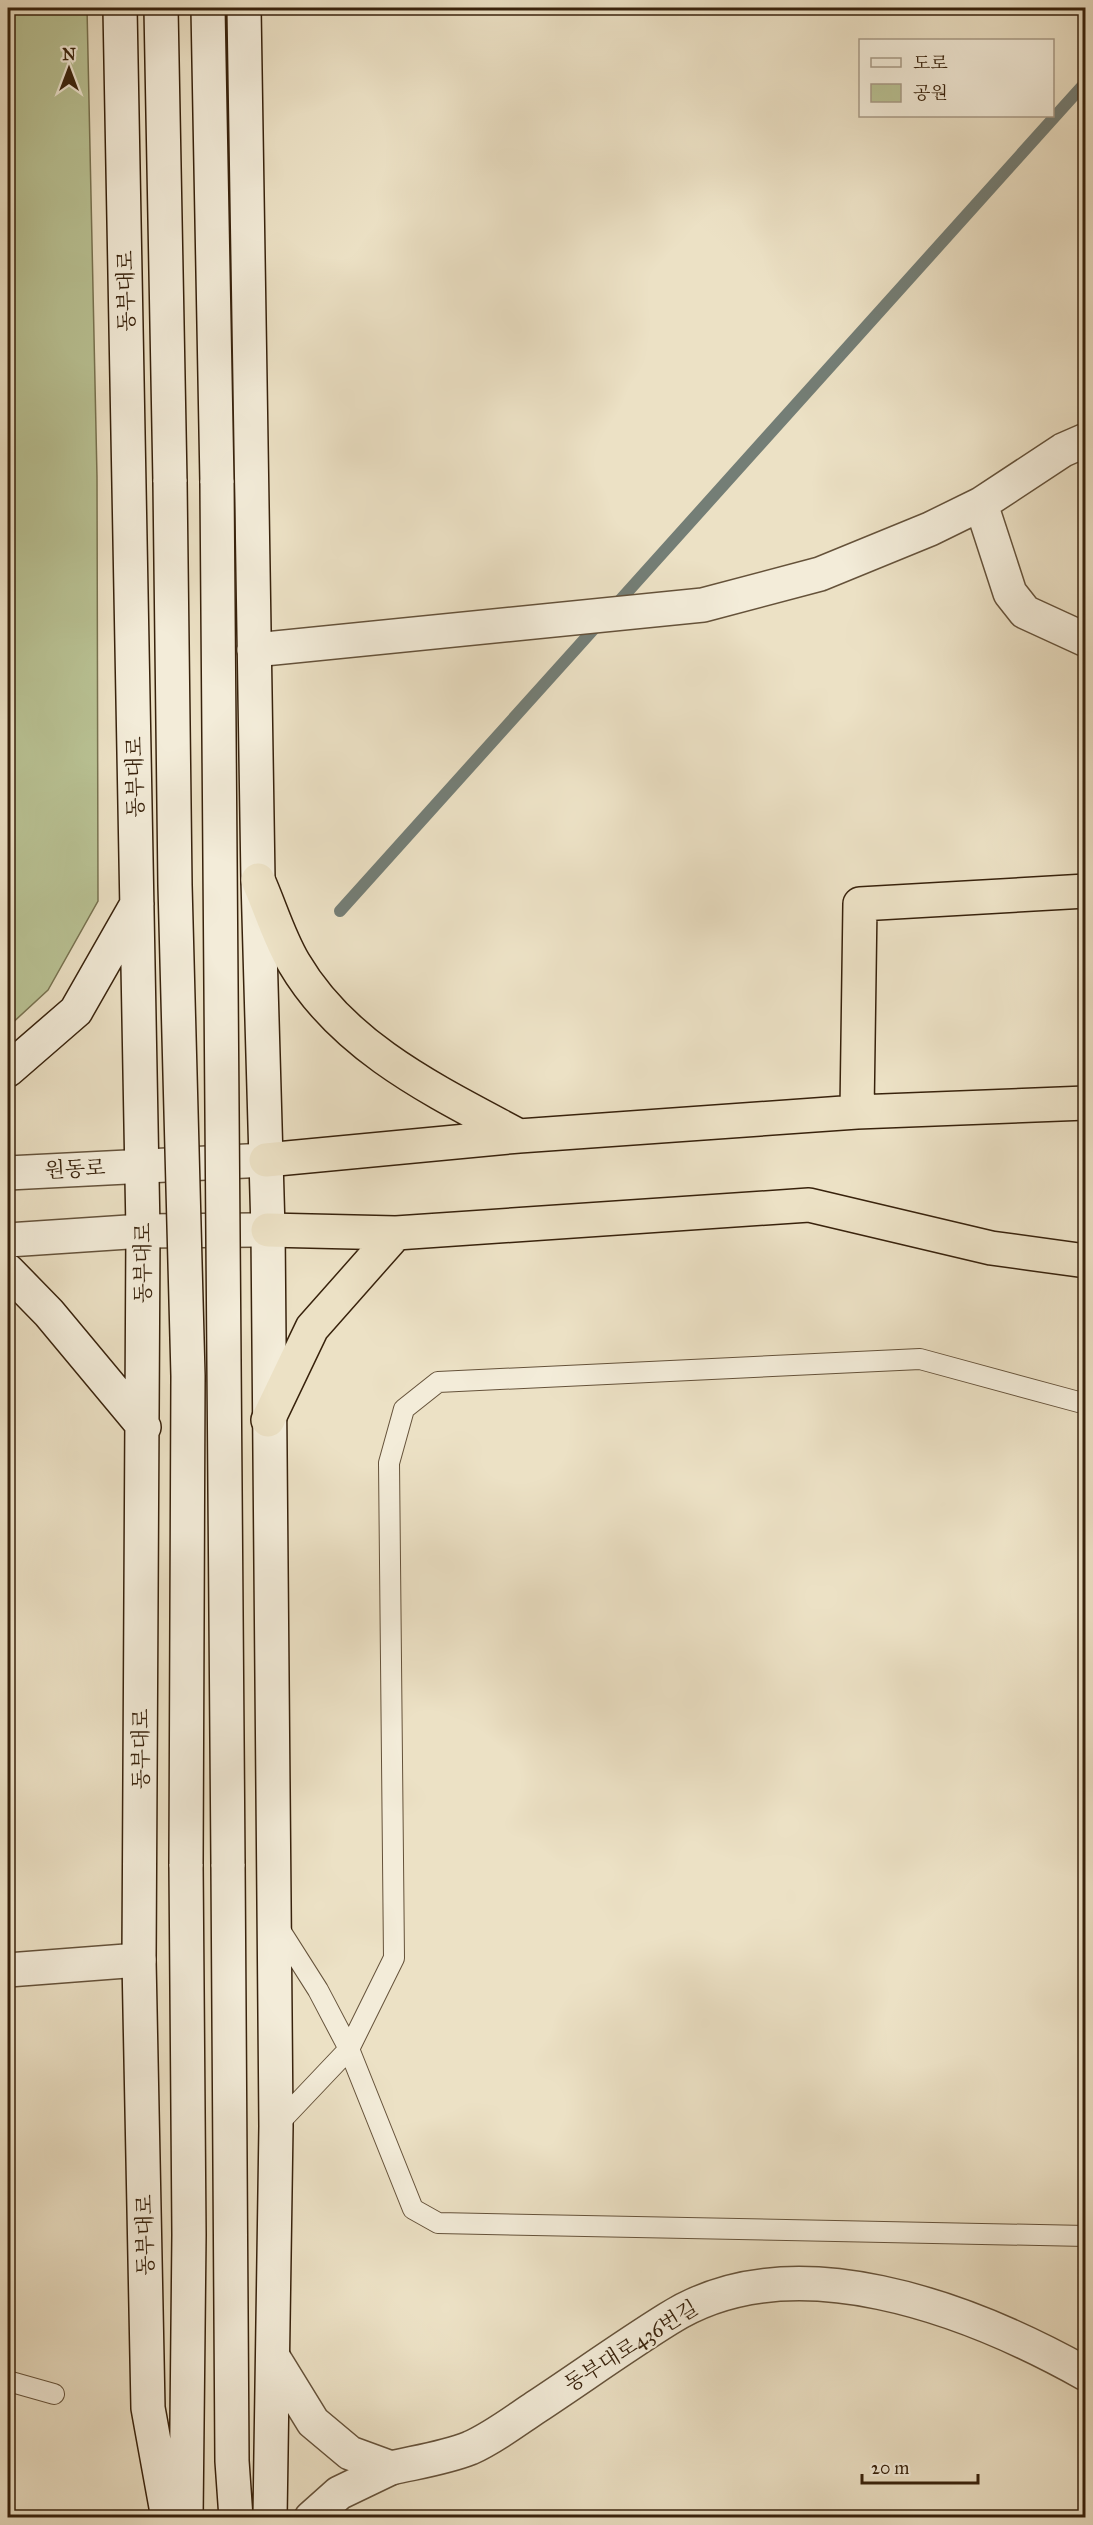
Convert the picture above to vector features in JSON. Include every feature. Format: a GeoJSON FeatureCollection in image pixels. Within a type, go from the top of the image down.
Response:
{"type":"FeatureCollection","features":[{"type":"Feature","properties":{"kind":"highway"},"geometry":{"type":"LineString","coordinates":[[258,879],[294,963],[338,1021],[413,1080],[519,1136]]}},
{"type":"Feature","properties":{"kind":"highway"},"geometry":{"type":"LineString","coordinates":[[857,1112],[860,904],[1086,891]]}},
{"type":"Feature","properties":{"kind":"highway"},"geometry":{"type":"LineString","coordinates":[[266,1160],[519,1136],[857,1112],[1086,1102]]}},
{"type":"Feature","properties":{"kind":"highway"},"geometry":{"type":"LineString","coordinates":[[268,1230],[396,1233],[809,1205],[991,1248],[1086,1261]]}},
{"type":"Feature","properties":{"kind":"highway"},"geometry":{"type":"LineString","coordinates":[[268,1420],[312,1328],[396,1233]]}},
{"type":"Feature","properties":{"kind":"main road","name":"동부대로"},"geometry":{"type":"LineString","coordinates":[[120,8],[138,902],[144,1427],[139,1960],[148,2408],[168,2517]]}},
{"type":"Feature","properties":{"kind":"main road","name":"동부대로"},"geometry":{"type":"LineString","coordinates":[[161,8],[175,885],[189,1376],[186,1864],[189,2235],[186,2517]]}},
{"type":"Feature","properties":{"kind":"main road"},"geometry":{"type":"LineString","coordinates":[[208,8],[217,483],[232,2449],[236,2517]]}},
{"type":"Feature","properties":{"kind":"main road"},"geometry":{"type":"LineString","coordinates":[[244,8],[258,879],[268,1230],[276,2126],[270,2517]]}},
{"type":"Feature","properties":{"kind":"main road"},"geometry":{"type":"LineString","coordinates":[[254,650],[703,605],[820,574],[930,529],[981,504],[1063,450],[1086,440]]}},
{"type":"Feature","properties":{"kind":"main road"},"geometry":{"type":"LineString","coordinates":[[981,504],[1010,593],[1025,612],[1086,640]]}},
{"type":"Feature","properties":{"kind":"main road"},"geometry":{"type":"LineString","coordinates":[[8,1070],[76,1011],[138,902]]}},
{"type":"Feature","properties":{"kind":"main road","name":"원동로"},"geometry":{"type":"LineString","coordinates":[[8,1173],[266,1160]]}},
{"type":"Feature","properties":{"kind":"main road"},"geometry":{"type":"LineString","coordinates":[[8,1240],[142,1231],[268,1230]]}},
{"type":"Feature","properties":{"kind":"main road"},"geometry":{"type":"LineString","coordinates":[[8,1271],[49,1312],[144,1427]]}},
{"type":"Feature","properties":{"kind":"main road"},"geometry":{"type":"LineString","coordinates":[[8,1970],[139,1960]]}},
{"type":"Feature","properties":{"kind":"main road","name":"동부대로436번길"},"geometry":{"type":"LineString","coordinates":[[311,2517],[339,2493],[391,2468],[471,2448],[670,2317],[712,2296],[762,2285],[868,2289],[916,2299],[1035,2346],[1086,2374]]}},
{"type":"Feature","properties":{"kind":"main road"},"geometry":{"type":"LineString","coordinates":[[273,2357],[313,2422],[350,2453],[391,2468]]}},
{"type":"Feature","properties":{"kind":"lane"},"geometry":{"type":"LineString","coordinates":[[276,2126],[349,2049],[394,1958],[389,1463],[404,1409],[438,1382],[920,1359],[1086,1404]]}},
{"type":"Feature","properties":{"kind":"lane"},"geometry":{"type":"LineString","coordinates":[[273,1920],[318,1990],[349,2049],[413,2209],[438,2223],[1086,2236]]}},
{"type":"Feature","properties":{"kind":"lane"},"geometry":{"type":"LineString","coordinates":[[8,2381],[54,2394]]}},
{"type":"Feature","properties":{"kind":"green space"},"geometry":{"type":"Polygon","coordinates":[[[8,8],[87,8],[97,477],[98,901],[48,990],[8,1027],[8,871],[14,842],[8,8]]]}},
{"type":"Feature","properties":{"kind":"waterway"},"geometry":{"type":"LineString","coordinates":[[613,608],[1086,82]]}},
{"type":"Feature","properties":{"kind":"waterway"},"geometry":{"type":"LineString","coordinates":[[340,911],[601,621]]}}]}
